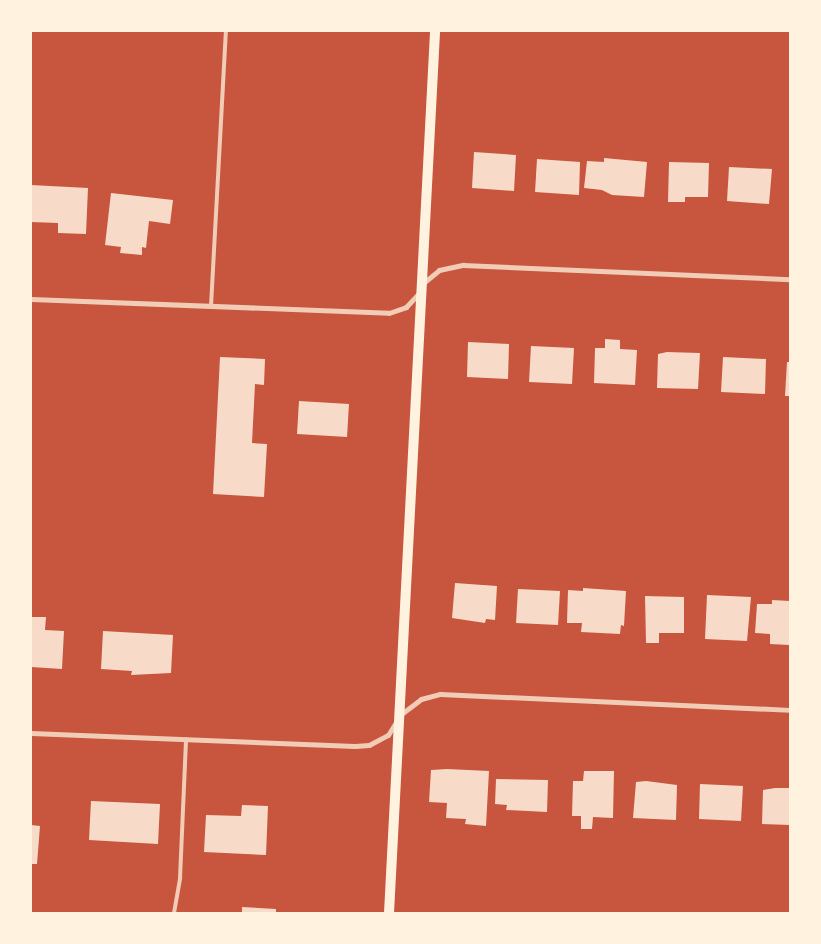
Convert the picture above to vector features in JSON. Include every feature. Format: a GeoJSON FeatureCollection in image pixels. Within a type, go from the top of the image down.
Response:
{"type":"FeatureCollection","features":[{"type":"Feature","properties":{"kind":"main road"},"geometry":{"type":"LineString","coordinates":[[389,913],[435,31]]}},
{"type":"Feature","properties":{"kind":"street"},"geometry":{"type":"LineString","coordinates":[[31,299],[389,313],[413,302],[423,283],[439,270],[463,264],[790,280]]}},
{"type":"Feature","properties":{"kind":"street"},"geometry":{"type":"LineString","coordinates":[[31,733],[369,745],[388,735],[400,714],[421,699],[440,694],[790,710]]}},
{"type":"Feature","properties":{"kind":"lane"},"geometry":{"type":"LineString","coordinates":[[211,306],[226,31]]}},
{"type":"Feature","properties":{"kind":"lane"},"geometry":{"type":"LineString","coordinates":[[174,913],[180,878],[186,740]]}},
{"type":"Feature","properties":{"kind":"building"},"geometry":{"type":"Polygon","coordinates":[[[474,152],[516,155],[514,191],[472,188],[474,152]]]}},
{"type":"Feature","properties":{"kind":"building"},"geometry":{"type":"Polygon","coordinates":[[[604,158],[647,162],[644,197],[612,195],[602,190],[584,188],[587,161],[604,162],[604,158]]]}},
{"type":"Feature","properties":{"kind":"building"},"geometry":{"type":"Polygon","coordinates":[[[537,159],[580,162],[579,195],[535,192],[537,159]]]}},
{"type":"Feature","properties":{"kind":"building"},"geometry":{"type":"Polygon","coordinates":[[[669,162],[709,163],[708,197],[685,197],[685,202],[668,202],[669,162]]]}},
{"type":"Feature","properties":{"kind":"building"},"geometry":{"type":"Polygon","coordinates":[[[729,167],[772,169],[769,204],[727,201],[729,167]]]}},
{"type":"Feature","properties":{"kind":"building"},"geometry":{"type":"Polygon","coordinates":[[[31,185],[88,188],[86,234],[58,233],[58,223],[31,222],[31,185]]]}},
{"type":"Feature","properties":{"kind":"building"},"geometry":{"type":"Polygon","coordinates":[[[111,193],[173,200],[170,224],[149,221],[146,248],[142,247],[142,255],[120,253],[121,247],[105,245],[111,193]]]}},
{"type":"Feature","properties":{"kind":"building"},"geometry":{"type":"Polygon","coordinates":[[[605,339],[620,340],[620,349],[637,350],[635,385],[594,383],[595,348],[605,348],[605,339]]]}},
{"type":"Feature","properties":{"kind":"building"},"geometry":{"type":"Polygon","coordinates":[[[468,342],[509,344],[508,379],[467,377],[468,342]]]}},
{"type":"Feature","properties":{"kind":"building"},"geometry":{"type":"Polygon","coordinates":[[[531,346],[574,348],[572,384],[529,382],[531,346]]]}},
{"type":"Feature","properties":{"kind":"building"},"geometry":{"type":"Polygon","coordinates":[[[667,352],[700,353],[698,389],[657,388],[658,354],[667,352]]]}},
{"type":"Feature","properties":{"kind":"building"},"geometry":{"type":"Polygon","coordinates":[[[220,357],[265,359],[264,385],[255,384],[252,443],[267,444],[264,497],[213,494],[220,357]]]}},
{"type":"Feature","properties":{"kind":"building"},"geometry":{"type":"Polygon","coordinates":[[[723,357],[766,359],[765,394],[721,392],[723,357]]]}},
{"type":"Feature","properties":{"kind":"building"},"geometry":{"type":"Polygon","coordinates":[[[787,362],[790,362],[790,396],[785,396],[787,362]]]}},
{"type":"Feature","properties":{"kind":"building"},"geometry":{"type":"Polygon","coordinates":[[[299,401],[349,404],[347,437],[297,434],[299,401]]]}},
{"type":"Feature","properties":{"kind":"building"},"geometry":{"type":"Polygon","coordinates":[[[455,583],[497,586],[495,620],[486,619],[485,623],[452,618],[455,583]]]}},
{"type":"Feature","properties":{"kind":"building"},"geometry":{"type":"Polygon","coordinates":[[[583,588],[626,591],[624,626],[621,625],[620,634],[581,632],[582,623],[567,623],[568,590],[583,591],[583,588]]]}},
{"type":"Feature","properties":{"kind":"building"},"geometry":{"type":"Polygon","coordinates":[[[518,589],[560,591],[558,625],[516,623],[518,589]]]}},
{"type":"Feature","properties":{"kind":"building"},"geometry":{"type":"Polygon","coordinates":[[[707,595],[751,597],[747,641],[705,639],[707,595]]]}},
{"type":"Feature","properties":{"kind":"building"},"geometry":{"type":"Polygon","coordinates":[[[645,596],[684,597],[684,633],[659,633],[659,643],[646,643],[645,596]]]}},
{"type":"Feature","properties":{"kind":"building"},"geometry":{"type":"Polygon","coordinates":[[[772,600],[790,601],[789,645],[770,644],[770,634],[755,633],[757,604],[772,604],[772,600]]]}},
{"type":"Feature","properties":{"kind":"building"},"geometry":{"type":"Polygon","coordinates":[[[32,617],[46,617],[45,630],[64,631],[62,669],[31,667],[32,617]]]}},
{"type":"Feature","properties":{"kind":"building"},"geometry":{"type":"Polygon","coordinates":[[[103,631],[173,635],[171,673],[131,675],[132,671],[101,669],[103,631]]]}},
{"type":"Feature","properties":{"kind":"building"},"geometry":{"type":"Polygon","coordinates":[[[431,770],[489,771],[486,826],[465,824],[466,819],[446,818],[447,803],[429,802],[431,770]]]}},
{"type":"Feature","properties":{"kind":"building"},"geometry":{"type":"Polygon","coordinates":[[[584,771],[614,771],[613,818],[593,817],[592,829],[581,829],[581,816],[572,816],[573,781],[583,781],[584,771]]]}},
{"type":"Feature","properties":{"kind":"building"},"geometry":{"type":"Polygon","coordinates":[[[496,779],[548,780],[547,812],[506,810],[507,805],[495,804],[496,779]]]}},
{"type":"Feature","properties":{"kind":"building"},"geometry":{"type":"Polygon","coordinates":[[[646,781],[677,785],[676,820],[633,818],[636,782],[646,781]]]}},
{"type":"Feature","properties":{"kind":"building"},"geometry":{"type":"Polygon","coordinates":[[[700,784],[743,786],[741,821],[699,819],[700,784]]]}},
{"type":"Feature","properties":{"kind":"building"},"geometry":{"type":"Polygon","coordinates":[[[790,788],[790,825],[762,824],[763,790],[790,788]]]}},
{"type":"Feature","properties":{"kind":"building"},"geometry":{"type":"Polygon","coordinates":[[[91,801],[160,804],[158,844],[89,840],[91,801]]]}},
{"type":"Feature","properties":{"kind":"building"},"geometry":{"type":"Polygon","coordinates":[[[242,805],[268,806],[266,855],[204,852],[206,815],[241,816],[242,805]]]}},
{"type":"Feature","properties":{"kind":"building"},"geometry":{"type":"Polygon","coordinates":[[[31,825],[40,826],[37,864],[31,864],[31,825]]]}},
{"type":"Feature","properties":{"kind":"building"},"geometry":{"type":"Polygon","coordinates":[[[242,907],[276,909],[276,913],[242,913],[242,907]]]}}]}
